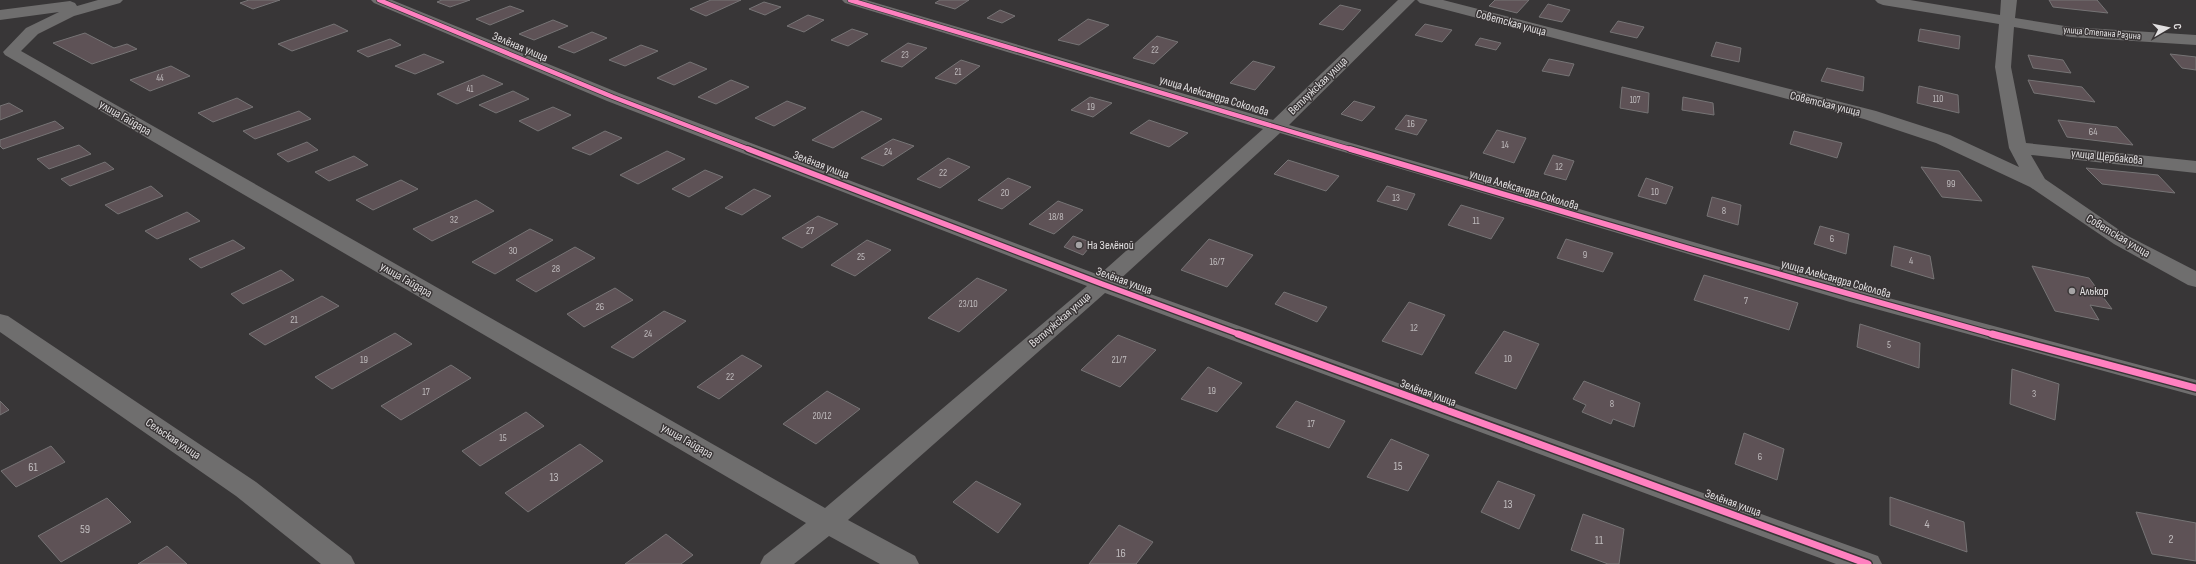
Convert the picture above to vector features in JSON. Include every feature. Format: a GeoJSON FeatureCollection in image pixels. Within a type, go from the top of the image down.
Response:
{"type":"FeatureCollection","features":[{"type":"Feature","properties":{"kind":"street"},"geometry":{"type":"LineString","coordinates":[[0,15],[114,0]]}},
{"type":"Feature","properties":{"kind":"street","name":"улица Гайдара"},"geometry":{"type":"LineString","coordinates":[[114,0],[70,14],[32,31],[11,52],[827,522],[905,564]]}},
{"type":"Feature","properties":{"kind":"street","name":"Зелёная улица"},"geometry":{"type":"LineString","coordinates":[[379,0],[613,97],[1102,284],[1868,564]]}},
{"type":"Feature","properties":{"kind":"street","name":"улица Александра Соколова"},"geometry":{"type":"LineString","coordinates":[[850,0],[1277,126],[1536,205],[2002,338],[2196,388]]}},
{"type":"Feature","properties":{"kind":"street","name":"Ветлужская улица"},"geometry":{"type":"LineString","coordinates":[[774,564],[827,522],[1102,284],[1277,126],[1407,0]]}},
{"type":"Feature","properties":{"kind":"street","name":"Советская улица"},"geometry":{"type":"LineString","coordinates":[[1425,0],[1870,115],[1943,139],[2037,183],[2121,240],[2196,280]]}},
{"type":"Feature","properties":{"kind":"street","name":"улица Степана Разина"},"geometry":{"type":"LineString","coordinates":[[1883,0],[2008,20],[2071,32],[2196,40]]}},
{"type":"Feature","properties":{"kind":"street"},"geometry":{"type":"LineString","coordinates":[[2009,0],[2003,67],[2018,148],[2037,183]]}},
{"type":"Feature","properties":{"kind":"street","name":"улица Щербакова"},"geometry":{"type":"LineString","coordinates":[[2018,148],[2196,166]]}},
{"type":"Feature","properties":{"kind":"street","name":"Сельская улица"},"geometry":{"type":"LineString","coordinates":[[0,321],[246,489],[341,564]]}},
{"type":"Feature","properties":{"kind":"building"},"geometry":{"type":"Polygon","coordinates":[[[249,0],[280,0],[253,9],[240,3],[249,0]]]}},
{"type":"Feature","properties":{"kind":"building"},"geometry":{"type":"Polygon","coordinates":[[[442,0],[470,0],[450,7],[437,2],[442,0]]]}},
{"type":"Feature","properties":{"kind":"building"},"geometry":{"type":"Polygon","coordinates":[[[711,0],[741,0],[706,16],[690,9],[711,0]]]}},
{"type":"Feature","properties":{"kind":"building"},"geometry":{"type":"Polygon","coordinates":[[[940,0],[969,0],[955,9],[935,3],[940,0]]]}},
{"type":"Feature","properties":{"kind":"building"},"geometry":{"type":"Polygon","coordinates":[[[1495,0],[1529,0],[1517,13],[1489,6],[1495,0]]]}},
{"type":"Feature","properties":{"kind":"building"},"geometry":{"type":"Polygon","coordinates":[[[2049,0],[2097,0],[2108,13],[2053,7],[2049,0]]]}},
{"type":"Feature","properties":{"kind":"building"},"geometry":{"type":"Polygon","coordinates":[[[764,2],[781,7],[765,15],[749,9],[764,2]]]}},
{"type":"Feature","properties":{"kind":"building"},"geometry":{"type":"Polygon","coordinates":[[[1548,4],[1570,10],[1562,22],[1539,17],[1548,4]]]}},
{"type":"Feature","properties":{"kind":"building"},"geometry":{"type":"Polygon","coordinates":[[[1340,5],[1361,10],[1343,30],[1319,24],[1340,5]]]}},
{"type":"Feature","properties":{"kind":"building"},"geometry":{"type":"Polygon","coordinates":[[[510,6],[524,11],[490,25],[476,19],[510,6]]]}},
{"type":"Feature","properties":{"kind":"building"},"geometry":{"type":"Polygon","coordinates":[[[1000,10],[1015,16],[1002,23],[987,18],[1000,10]]]}},
{"type":"Feature","properties":{"kind":"building"},"geometry":{"type":"Polygon","coordinates":[[[808,15],[824,20],[804,32],[787,26],[808,15]]]}},
{"type":"Feature","properties":{"kind":"building"},"geometry":{"type":"Polygon","coordinates":[[[1088,19],[1109,25],[1079,45],[1058,40],[1088,19]]]}},
{"type":"Feature","properties":{"kind":"building"},"geometry":{"type":"Polygon","coordinates":[[[553,20],[568,26],[534,40],[519,34],[553,20]]]}},
{"type":"Feature","properties":{"kind":"building"},"geometry":{"type":"Polygon","coordinates":[[[1618,21],[1644,27],[1637,38],[1610,32],[1618,21]]]}},
{"type":"Feature","properties":{"kind":"building"},"geometry":{"type":"Polygon","coordinates":[[[334,24],[348,31],[292,51],[278,44],[334,24]]]}},
{"type":"Feature","properties":{"kind":"building"},"geometry":{"type":"Polygon","coordinates":[[[1425,24],[1452,30],[1442,42],[1415,35],[1425,24]]]}},
{"type":"Feature","properties":{"kind":"building"},"geometry":{"type":"Polygon","coordinates":[[[852,29],[868,34],[848,46],[831,40],[852,29]]]}},
{"type":"Feature","properties":{"kind":"building"},"geometry":{"type":"Polygon","coordinates":[[[1920,29],[1960,36],[1959,49],[1918,41],[1920,29]]]}},
{"type":"Feature","properties":{"kind":"building"},"geometry":{"type":"Polygon","coordinates":[[[592,32],[607,38],[574,53],[558,47],[592,32]]]}},
{"type":"Feature","properties":{"kind":"building"},"geometry":{"type":"Polygon","coordinates":[[[85,33],[114,48],[127,44],[137,49],[92,64],[53,43],[85,33]]]}},
{"type":"Feature","properties":{"kind":"building"},"geometry":{"type":"Polygon","coordinates":[[[1157,36],[1178,42],[1154,64],[1133,58],[1157,36]]]}},
{"type":"Feature","properties":{"kind":"building"},"geometry":{"type":"Polygon","coordinates":[[[1480,38],[1501,43],[1496,50],[1475,45],[1480,38]]]}},
{"type":"Feature","properties":{"kind":"building"},"geometry":{"type":"Polygon","coordinates":[[[390,39],[401,45],[368,57],[357,51],[390,39]]]}},
{"type":"Feature","properties":{"kind":"building"},"geometry":{"type":"Polygon","coordinates":[[[1716,42],[1741,48],[1739,62],[1711,56],[1716,42]]]}},
{"type":"Feature","properties":{"kind":"building"},"geometry":{"type":"Polygon","coordinates":[[[908,43],[927,48],[902,67],[881,61],[908,43]]]}},
{"type":"Feature","properties":{"kind":"building"},"geometry":{"type":"Polygon","coordinates":[[[641,45],[658,51],[625,66],[609,60],[641,45]]]}},
{"type":"Feature","properties":{"kind":"building"},"geometry":{"type":"Polygon","coordinates":[[[424,54],[444,62],[415,74],[395,66],[424,54]]]}},
{"type":"Feature","properties":{"kind":"building"},"geometry":{"type":"Polygon","coordinates":[[[2170,54],[2196,57],[2196,70],[2182,68],[2170,54]]]}},
{"type":"Feature","properties":{"kind":"building"},"geometry":{"type":"Polygon","coordinates":[[[2028,55],[2063,60],[2071,73],[2033,68],[2028,55]]]}},
{"type":"Feature","properties":{"kind":"building"},"geometry":{"type":"Polygon","coordinates":[[[1549,59],[1574,64],[1569,76],[1542,71],[1549,59]]]}},
{"type":"Feature","properties":{"kind":"building"},"geometry":{"type":"Polygon","coordinates":[[[961,60],[980,66],[956,84],[935,78],[961,60]]]}},
{"type":"Feature","properties":{"kind":"building"},"geometry":{"type":"Polygon","coordinates":[[[1253,61],[1275,67],[1255,90],[1230,83],[1253,61]]]}},
{"type":"Feature","properties":{"kind":"building"},"geometry":{"type":"Polygon","coordinates":[[[690,62],[707,69],[674,85],[657,78],[690,62]]]}},
{"type":"Feature","properties":{"kind":"building"},"geometry":{"type":"Polygon","coordinates":[[[171,66],[190,76],[150,91],[130,80],[171,66]]]}},
{"type":"Feature","properties":{"kind":"building"},"geometry":{"type":"Polygon","coordinates":[[[1827,68],[1864,77],[1863,91],[1821,81],[1827,68]]]}},
{"type":"Feature","properties":{"kind":"building"},"geometry":{"type":"Polygon","coordinates":[[[483,75],[503,84],[457,104],[437,94],[483,75]]]}},
{"type":"Feature","properties":{"kind":"building"},"geometry":{"type":"Polygon","coordinates":[[[731,80],[749,87],[716,104],[698,97],[731,80]]]}},
{"type":"Feature","properties":{"kind":"building"},"geometry":{"type":"Polygon","coordinates":[[[2028,80],[2082,87],[2095,102],[2034,93],[2028,80]]]}},
{"type":"Feature","properties":{"kind":"building"},"geometry":{"type":"Polygon","coordinates":[[[1919,86],[1958,95],[1959,113],[1917,103],[1919,86]]]}},
{"type":"Feature","properties":{"kind":"building"},"geometry":{"type":"Polygon","coordinates":[[[1622,87],[1649,93],[1648,113],[1620,108],[1622,87]]]}},
{"type":"Feature","properties":{"kind":"building"},"geometry":{"type":"Polygon","coordinates":[[[513,91],[529,99],[496,113],[479,105],[513,91]]]}},
{"type":"Feature","properties":{"kind":"building"},"geometry":{"type":"Polygon","coordinates":[[[1090,97],[1112,103],[1093,117],[1071,110],[1090,97]]]}},
{"type":"Feature","properties":{"kind":"building"},"geometry":{"type":"Polygon","coordinates":[[[1683,97],[1713,103],[1714,115],[1682,110],[1683,97]]]}},
{"type":"Feature","properties":{"kind":"building"},"geometry":{"type":"Polygon","coordinates":[[[237,98],[253,107],[213,122],[198,113],[237,98]]]}},
{"type":"Feature","properties":{"kind":"building"},"geometry":{"type":"Polygon","coordinates":[[[787,101],[806,108],[774,126],[755,118],[787,101]]]}},
{"type":"Feature","properties":{"kind":"building"},"geometry":{"type":"Polygon","coordinates":[[[1354,101],[1375,107],[1362,121],[1341,114],[1354,101]]]}},
{"type":"Feature","properties":{"kind":"building"},"geometry":{"type":"Polygon","coordinates":[[[9,103],[23,111],[0,120],[0,106],[9,103]]]}},
{"type":"Feature","properties":{"kind":"building"},"geometry":{"type":"Polygon","coordinates":[[[553,107],[571,115],[538,131],[519,121],[553,107]]]}},
{"type":"Feature","properties":{"kind":"building"},"geometry":{"type":"Polygon","coordinates":[[[299,111],[311,119],[255,139],[243,131],[299,111]]]}},
{"type":"Feature","properties":{"kind":"building"},"geometry":{"type":"Polygon","coordinates":[[[862,111],[882,119],[833,148],[812,140],[862,111]]]}},
{"type":"Feature","properties":{"kind":"building"},"geometry":{"type":"Polygon","coordinates":[[[1406,115],[1427,120],[1417,135],[1395,129],[1406,115]]]}},
{"type":"Feature","properties":{"kind":"building"},"geometry":{"type":"Polygon","coordinates":[[[1149,120],[1188,133],[1169,147],[1130,133],[1149,120]]]}},
{"type":"Feature","properties":{"kind":"building"},"geometry":{"type":"Polygon","coordinates":[[[2058,120],[2117,127],[2133,145],[2067,137],[2058,120]]]}},
{"type":"Feature","properties":{"kind":"building"},"geometry":{"type":"Polygon","coordinates":[[[55,121],[64,128],[3,149],[0,146],[0,140],[55,121]]]}},
{"type":"Feature","properties":{"kind":"building"},"geometry":{"type":"Polygon","coordinates":[[[1497,130],[1526,138],[1514,163],[1483,153],[1497,130]]]}},
{"type":"Feature","properties":{"kind":"building"},"geometry":{"type":"Polygon","coordinates":[[[605,131],[622,138],[590,155],[572,148],[605,131]]]}},
{"type":"Feature","properties":{"kind":"building"},"geometry":{"type":"Polygon","coordinates":[[[1794,131],[1842,143],[1837,158],[1790,144],[1794,131]]]}},
{"type":"Feature","properties":{"kind":"building"},"geometry":{"type":"Polygon","coordinates":[[[893,139],[914,146],[883,166],[861,158],[893,139]]]}},
{"type":"Feature","properties":{"kind":"building"},"geometry":{"type":"Polygon","coordinates":[[[307,142],[318,150],[288,162],[277,154],[307,142]]]}},
{"type":"Feature","properties":{"kind":"building"},"geometry":{"type":"Polygon","coordinates":[[[79,145],[91,154],[49,169],[37,159],[79,145]]]}},
{"type":"Feature","properties":{"kind":"building"},"geometry":{"type":"Polygon","coordinates":[[[667,151],[685,159],[638,184],[620,175],[667,151]]]}},
{"type":"Feature","properties":{"kind":"building"},"geometry":{"type":"Polygon","coordinates":[[[1553,155],[1574,161],[1566,180],[1544,174],[1553,155]]]}},
{"type":"Feature","properties":{"kind":"building"},"geometry":{"type":"Polygon","coordinates":[[[354,156],[368,165],[329,181],[315,172],[354,156]]]}},
{"type":"Feature","properties":{"kind":"building"},"geometry":{"type":"Polygon","coordinates":[[[948,158],[970,167],[940,188],[917,179],[948,158]]]}},
{"type":"Feature","properties":{"kind":"building"},"geometry":{"type":"Polygon","coordinates":[[[1288,160],[1339,176],[1326,191],[1274,174],[1288,160]]]}},
{"type":"Feature","properties":{"kind":"building"},"geometry":{"type":"Polygon","coordinates":[[[105,162],[114,169],[70,186],[61,179],[105,162]]]}},
{"type":"Feature","properties":{"kind":"building"},"geometry":{"type":"Polygon","coordinates":[[[1921,167],[1959,171],[1982,201],[1942,197],[1921,167]]]}},
{"type":"Feature","properties":{"kind":"building"},"geometry":{"type":"Polygon","coordinates":[[[2086,168],[2158,175],[2175,193],[2102,184],[2086,168]]]}},
{"type":"Feature","properties":{"kind":"building"},"geometry":{"type":"Polygon","coordinates":[[[705,170],[723,177],[689,197],[672,189],[705,170]]]}},
{"type":"Feature","properties":{"kind":"building"},"geometry":{"type":"Polygon","coordinates":[[[1008,178],[1031,187],[1002,209],[978,200],[1008,178]]]}},
{"type":"Feature","properties":{"kind":"building"},"geometry":{"type":"Polygon","coordinates":[[[1646,178],[1673,187],[1666,204],[1638,196],[1646,178]]]}},
{"type":"Feature","properties":{"kind":"building"},"geometry":{"type":"Polygon","coordinates":[[[401,180],[418,189],[373,210],[356,200],[401,180]]]}},
{"type":"Feature","properties":{"kind":"building"},"geometry":{"type":"Polygon","coordinates":[[[151,186],[163,196],[118,214],[105,205],[151,186]]]}},
{"type":"Feature","properties":{"kind":"building"},"geometry":{"type":"Polygon","coordinates":[[[1387,186],[1415,194],[1407,210],[1377,201],[1387,186]]]}},
{"type":"Feature","properties":{"kind":"building"},"geometry":{"type":"Polygon","coordinates":[[[754,189],[771,196],[742,215],[725,208],[754,189]]]}},
{"type":"Feature","properties":{"kind":"building"},"geometry":{"type":"Polygon","coordinates":[[[1712,197],[1741,205],[1738,225],[1707,216],[1712,197]]]}},
{"type":"Feature","properties":{"kind":"building"},"geometry":{"type":"Polygon","coordinates":[[[476,200],[494,211],[432,241],[413,229],[476,200]]]}},
{"type":"Feature","properties":{"kind":"building"},"geometry":{"type":"Polygon","coordinates":[[[1058,201],[1083,210],[1054,234],[1029,224],[1058,201]]]}},
{"type":"Feature","properties":{"kind":"building"},"geometry":{"type":"Polygon","coordinates":[[[1461,205],[1504,218],[1491,239],[1448,225],[1461,205]]]}},
{"type":"Feature","properties":{"kind":"building"},"geometry":{"type":"Polygon","coordinates":[[[187,212],[200,221],[157,239],[145,231],[187,212]]]}},
{"type":"Feature","properties":{"kind":"building"},"geometry":{"type":"Polygon","coordinates":[[[818,216],[838,224],[802,248],[782,238],[818,216]]]}},
{"type":"Feature","properties":{"kind":"building"},"geometry":{"type":"Polygon","coordinates":[[[1820,226],[1849,234],[1846,254],[1814,244],[1820,226]]]}},
{"type":"Feature","properties":{"kind":"building"},"geometry":{"type":"Polygon","coordinates":[[[530,229],[553,240],[495,274],[472,262],[530,229]]]}},
{"type":"Feature","properties":{"kind":"building","name":"На Зелёной"},"geometry":{"type":"Polygon","coordinates":[[[1073,236],[1093,243],[1083,255],[1064,247],[1073,236]]]}},
{"type":"Feature","properties":{"kind":"building"},"geometry":{"type":"Polygon","coordinates":[[[1209,239],[1253,255],[1227,287],[1181,270],[1209,239]]]}},
{"type":"Feature","properties":{"kind":"building"},"geometry":{"type":"Polygon","coordinates":[[[1566,239],[1613,253],[1603,272],[1557,258],[1566,239]]]}},
{"type":"Feature","properties":{"kind":"building"},"geometry":{"type":"Polygon","coordinates":[[[233,240],[245,248],[201,268],[189,259],[233,240]]]}},
{"type":"Feature","properties":{"kind":"building"},"geometry":{"type":"Polygon","coordinates":[[[867,240],[891,250],[855,276],[831,265],[867,240]]]}},
{"type":"Feature","properties":{"kind":"building"},"geometry":{"type":"Polygon","coordinates":[[[1894,246],[1930,256],[1934,279],[1891,266],[1894,246]]]}},
{"type":"Feature","properties":{"kind":"building"},"geometry":{"type":"Polygon","coordinates":[[[575,247],[595,258],[536,292],[516,280],[575,247]]]}},
{"type":"Feature","properties":{"kind":"building","name":"Алькор"},"geometry":{"type":"Polygon","coordinates":[[[2032,266],[2089,278],[2112,309],[2090,305],[2099,320],[2055,311],[2032,266]]]}},
{"type":"Feature","properties":{"kind":"building"},"geometry":{"type":"Polygon","coordinates":[[[281,270],[294,280],[243,304],[231,294],[281,270]]]}},
{"type":"Feature","properties":{"kind":"building"},"geometry":{"type":"Polygon","coordinates":[[[1704,275],[1798,303],[1789,330],[1694,300],[1704,275]]]}},
{"type":"Feature","properties":{"kind":"building"},"geometry":{"type":"Polygon","coordinates":[[[977,278],[1007,290],[959,332],[928,318],[977,278]]]}},
{"type":"Feature","properties":{"kind":"building"},"geometry":{"type":"Polygon","coordinates":[[[615,288],[633,300],[584,327],[567,314],[615,288]]]}},
{"type":"Feature","properties":{"kind":"building"},"geometry":{"type":"Polygon","coordinates":[[[1284,292],[1327,307],[1317,322],[1275,304],[1284,292]]]}},
{"type":"Feature","properties":{"kind":"building"},"geometry":{"type":"Polygon","coordinates":[[[322,296],[339,306],[265,345],[249,334],[322,296]]]}},
{"type":"Feature","properties":{"kind":"building"},"geometry":{"type":"Polygon","coordinates":[[[1409,302],[1445,315],[1422,355],[1382,341],[1409,302]]]}},
{"type":"Feature","properties":{"kind":"building"},"geometry":{"type":"Polygon","coordinates":[[[664,311],[686,321],[633,358],[611,347],[664,311]]]}},
{"type":"Feature","properties":{"kind":"building"},"geometry":{"type":"Polygon","coordinates":[[[1860,324],[1920,343],[1919,368],[1857,347],[1860,324]]]}},
{"type":"Feature","properties":{"kind":"building"},"geometry":{"type":"Polygon","coordinates":[[[1504,331],[1539,344],[1516,389],[1475,373],[1504,331]]]}},
{"type":"Feature","properties":{"kind":"building"},"geometry":{"type":"Polygon","coordinates":[[[395,333],[412,344],[332,389],[315,377],[395,333]]]}},
{"type":"Feature","properties":{"kind":"building"},"geometry":{"type":"Polygon","coordinates":[[[1118,335],[1156,350],[1120,387],[1081,370],[1118,335]]]}},
{"type":"Feature","properties":{"kind":"building"},"geometry":{"type":"Polygon","coordinates":[[[742,355],[762,366],[719,399],[697,387],[742,355]]]}},
{"type":"Feature","properties":{"kind":"building"},"geometry":{"type":"Polygon","coordinates":[[[451,365],[471,378],[401,420],[381,406],[451,365]]]}},
{"type":"Feature","properties":{"kind":"building"},"geometry":{"type":"Polygon","coordinates":[[[1208,367],[1242,383],[1217,412],[1181,399],[1208,367]]]}},
{"type":"Feature","properties":{"kind":"building"},"geometry":{"type":"Polygon","coordinates":[[[2012,369],[2059,384],[2055,420],[2010,404],[2012,369]]]}},
{"type":"Feature","properties":{"kind":"building"},"geometry":{"type":"Polygon","coordinates":[[[1584,381],[1640,403],[1634,427],[1613,419],[1611,424],[1582,412],[1586,405],[1573,399],[1584,381]]]}},
{"type":"Feature","properties":{"kind":"building"},"geometry":{"type":"Polygon","coordinates":[[[827,391],[860,409],[816,444],[783,424],[827,391]]]}},
{"type":"Feature","properties":{"kind":"building"},"geometry":{"type":"Polygon","coordinates":[[[0,401],[9,410],[0,415],[0,401]]]}},
{"type":"Feature","properties":{"kind":"building"},"geometry":{"type":"Polygon","coordinates":[[[1296,401],[1345,421],[1329,448],[1276,427],[1296,401]]]}},
{"type":"Feature","properties":{"kind":"building"},"geometry":{"type":"Polygon","coordinates":[[[526,412],[544,426],[480,466],[462,451],[526,412]]]}},
{"type":"Feature","properties":{"kind":"building"},"geometry":{"type":"Polygon","coordinates":[[[1744,433],[1784,449],[1777,480],[1735,464],[1744,433]]]}},
{"type":"Feature","properties":{"kind":"building"},"geometry":{"type":"Polygon","coordinates":[[[1391,439],[1429,455],[1408,491],[1367,477],[1391,439]]]}},
{"type":"Feature","properties":{"kind":"building"},"geometry":{"type":"Polygon","coordinates":[[[580,444],[603,461],[528,512],[505,493],[580,444]]]}},
{"type":"Feature","properties":{"kind":"building"},"geometry":{"type":"Polygon","coordinates":[[[51,446],[65,462],[16,487],[1,471],[51,446]]]}},
{"type":"Feature","properties":{"kind":"building"},"geometry":{"type":"Polygon","coordinates":[[[976,481],[1021,504],[998,533],[953,502],[976,481]]]}},
{"type":"Feature","properties":{"kind":"building"},"geometry":{"type":"Polygon","coordinates":[[[1498,481],[1535,495],[1519,529],[1481,512],[1498,481]]]}},
{"type":"Feature","properties":{"kind":"building"},"geometry":{"type":"Polygon","coordinates":[[[1890,497],[1964,522],[1967,552],[1890,525],[1890,497]]]}},
{"type":"Feature","properties":{"kind":"building"},"geometry":{"type":"Polygon","coordinates":[[[107,498],[131,522],[61,562],[38,536],[107,498]]]}},
{"type":"Feature","properties":{"kind":"building"},"geometry":{"type":"Polygon","coordinates":[[[2136,512],[2196,523],[2196,561],[2152,554],[2136,512]]]}},
{"type":"Feature","properties":{"kind":"building"},"geometry":{"type":"Polygon","coordinates":[[[1583,514],[1624,529],[1619,564],[1608,564],[1571,550],[1583,514]]]}},
{"type":"Feature","properties":{"kind":"building"},"geometry":{"type":"Polygon","coordinates":[[[1119,525],[1153,542],[1136,564],[1089,564],[1119,525]]]}},
{"type":"Feature","properties":{"kind":"building"},"geometry":{"type":"Polygon","coordinates":[[[666,534],[693,555],[681,564],[625,564],[666,534]]]}},
{"type":"Feature","properties":{"kind":"building"},"geometry":{"type":"Polygon","coordinates":[[[167,546],[187,564],[138,564],[167,546]]]}},
{"type":"Feature","properties":{"kind":"cycle path"},"geometry":{"type":"LineString","coordinates":[[379,0],[613,97],[1102,284],[1868,564]]}},
{"type":"Feature","properties":{"kind":"cycle path"},"geometry":{"type":"LineString","coordinates":[[850,0],[1690,249],[1858,297],[2196,388]]}},
{"type":"Feature","properties":{"kind":"place","name":"На Зелёной"},"geometry":{"type":"Point","coordinates":[1079,245]}},
{"type":"Feature","properties":{"kind":"place","name":"Алькор"},"geometry":{"type":"Point","coordinates":[2072,291]}}]}
